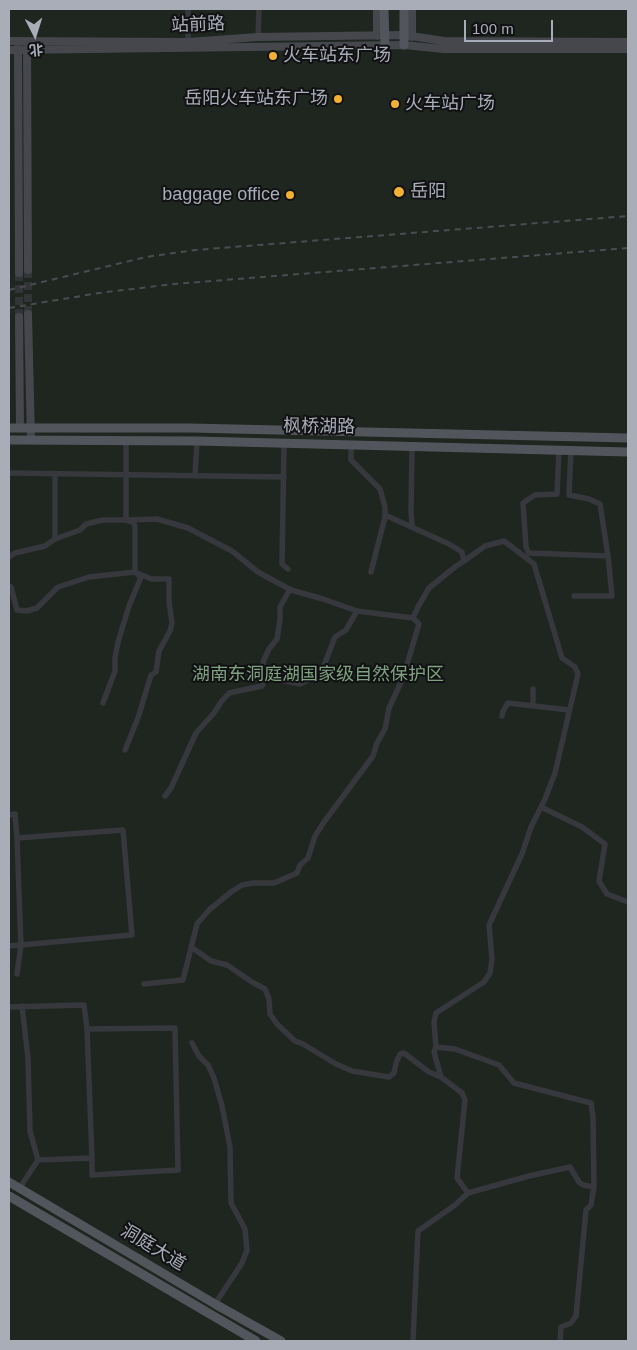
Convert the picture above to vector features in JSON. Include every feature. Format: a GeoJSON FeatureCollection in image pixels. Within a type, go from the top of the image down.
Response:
{"type":"FeatureCollection","features":[{"type":"Feature","properties":{"kind":"main road"},"geometry":{"type":"LineString","coordinates":[[377,9],[381,36],[385,46]]}},
{"type":"Feature","properties":{"kind":"main road"},"geometry":{"type":"LineString","coordinates":[[381,36],[384,9]]}},
{"type":"Feature","properties":{"kind":"main road"},"geometry":{"type":"LineString","coordinates":[[404,9],[408,36]]}},
{"type":"Feature","properties":{"kind":"main road"},"geometry":{"type":"LineString","coordinates":[[404,45],[408,36],[412,9]]}},
{"type":"Feature","properties":{"kind":"main road","name":"站前路"},"geometry":{"type":"LineString","coordinates":[[9,41],[188,42],[258,37],[408,36],[444,41],[628,42]]}},
{"type":"Feature","properties":{"kind":"main road"},"geometry":{"type":"LineString","coordinates":[[20,273],[22,41]]}},
{"type":"Feature","properties":{"kind":"main road","name":"站前路"},"geometry":{"type":"LineString","coordinates":[[9,50],[404,45],[444,49],[628,49]]}},
{"type":"Feature","properties":{"kind":"main road"},"geometry":{"type":"LineString","coordinates":[[22,50],[28,270]]}},
{"type":"Feature","properties":{"kind":"main road"},"geometry":{"type":"LineString","coordinates":[[28,314],[31,439]]}},
{"type":"Feature","properties":{"kind":"main road"},"geometry":{"type":"LineString","coordinates":[[19,317],[20,428]]}},
{"type":"Feature","properties":{"kind":"main road","name":"枫桥湖路"},"geometry":{"type":"LineString","coordinates":[[9,428],[190,428],[628,438]]}},
{"type":"Feature","properties":{"kind":"main road","name":"枫桥湖路"},"geometry":{"type":"LineString","coordinates":[[9,440],[196,440],[628,452]]}},
{"type":"Feature","properties":{"kind":"main road","name":"洞庭大道"},"geometry":{"type":"LineString","coordinates":[[9,1182],[281,1341]]}},
{"type":"Feature","properties":{"kind":"main road","name":"洞庭大道"},"geometry":{"type":"LineString","coordinates":[[9,1196],[256,1341]]}},
{"type":"Feature","properties":{"kind":"street"},"geometry":{"type":"LineString","coordinates":[[188,9],[188,42]]}},
{"type":"Feature","properties":{"kind":"street"},"geometry":{"type":"LineString","coordinates":[[258,9],[258,37]]}},
{"type":"Feature","properties":{"kind":"street"},"geometry":{"type":"LineString","coordinates":[[126,440],[126,520]]}},
{"type":"Feature","properties":{"kind":"street"},"geometry":{"type":"LineString","coordinates":[[195,476],[196,440]]}},
{"type":"Feature","properties":{"kind":"street"},"geometry":{"type":"LineString","coordinates":[[284,443],[282,564],[288,569]]}},
{"type":"Feature","properties":{"kind":"street"},"geometry":{"type":"LineString","coordinates":[[351,444],[351,460],[380,489],[385,507],[385,515],[371,572]]}},
{"type":"Feature","properties":{"kind":"street"},"geometry":{"type":"LineString","coordinates":[[412,446],[410,511],[412,526]]}},
{"type":"Feature","properties":{"kind":"street"},"geometry":{"type":"LineString","coordinates":[[557,494],[559,450]]}},
{"type":"Feature","properties":{"kind":"street"},"geometry":{"type":"LineString","coordinates":[[571,450],[569,495],[571,495]]}},
{"type":"Feature","properties":{"kind":"street"},"geometry":{"type":"LineString","coordinates":[[9,473],[284,477]]}},
{"type":"Feature","properties":{"kind":"street"},"geometry":{"type":"LineString","coordinates":[[55,474],[56,539]]}},
{"type":"Feature","properties":{"kind":"street"},"geometry":{"type":"LineString","coordinates":[[574,596],[612,596],[608,556],[600,504],[589,499],[557,494],[535,495],[523,503],[526,547],[529,553],[608,556]]}},
{"type":"Feature","properties":{"kind":"street"},"geometry":{"type":"LineString","coordinates":[[385,515],[449,544],[462,552],[464,561]]}},
{"type":"Feature","properties":{"kind":"street"},"geometry":{"type":"LineString","coordinates":[[9,557],[15,553],[45,546],[56,539],[80,530],[86,524],[103,520],[157,519],[188,528],[232,551],[258,572],[290,589],[357,611],[413,618],[418,624],[403,678],[388,708],[385,729],[377,743],[373,756],[324,822],[315,836],[308,858],[300,866],[297,873],[274,883],[242,885],[231,892],[209,910],[197,924],[183,980],[144,984]]}},
{"type":"Feature","properties":{"kind":"street"},"geometry":{"type":"LineString","coordinates":[[126,520],[133,522],[135,526],[135,572]]}},
{"type":"Feature","properties":{"kind":"street"},"geometry":{"type":"LineString","coordinates":[[413,618],[429,588],[454,567],[485,546],[504,542],[534,564],[562,658],[575,667],[578,674],[555,773],[531,827],[522,854],[489,925],[492,959],[490,974],[484,982],[436,1013],[434,1022],[436,1048],[434,1052],[440,1077]]}},
{"type":"Feature","properties":{"kind":"street"},"geometry":{"type":"LineString","coordinates":[[103,703],[115,670],[118,642],[129,606],[141,577],[135,572]]}},
{"type":"Feature","properties":{"kind":"street"},"geometry":{"type":"LineString","coordinates":[[9,586],[11,587],[17,610],[27,611],[37,608],[58,587],[88,577],[135,572],[151,579],[169,579],[169,601],[172,622],[159,651],[156,672],[151,675],[138,718],[125,750]]}},
{"type":"Feature","properties":{"kind":"street"},"geometry":{"type":"LineString","coordinates":[[165,796],[196,733],[221,702],[229,693],[262,686],[265,670],[262,662],[268,649],[277,639],[280,607],[290,589]]}},
{"type":"Feature","properties":{"kind":"street"},"geometry":{"type":"LineString","coordinates":[[264,680],[276,678],[300,684],[312,678],[323,668],[335,637],[346,630],[357,611]]}},
{"type":"Feature","properties":{"kind":"street"},"geometry":{"type":"LineString","coordinates":[[533,690],[533,706]]}},
{"type":"Feature","properties":{"kind":"street"},"geometry":{"type":"LineString","coordinates":[[502,716],[508,703],[569,710]]}},
{"type":"Feature","properties":{"kind":"street"},"geometry":{"type":"LineString","coordinates":[[541,807],[582,827],[605,844],[599,882],[607,894],[628,902]]}},
{"type":"Feature","properties":{"kind":"street"},"geometry":{"type":"LineString","coordinates":[[9,815],[15,814],[17,838],[21,945],[17,974]]}},
{"type":"Feature","properties":{"kind":"street"},"geometry":{"type":"LineString","coordinates":[[9,946],[132,935],[123,830],[17,838]]}},
{"type":"Feature","properties":{"kind":"street"},"geometry":{"type":"LineString","coordinates":[[191,947],[211,961],[227,965],[246,979],[265,989],[270,1014],[276,1024],[295,1041],[336,1064],[352,1070],[389,1077],[394,1073],[400,1054],[404,1053],[462,1093],[464,1100],[457,1178],[468,1194]]}},
{"type":"Feature","properties":{"kind":"street"},"geometry":{"type":"LineString","coordinates":[[9,1007],[84,1005],[87,1029],[92,1175],[178,1170],[175,1028],[87,1029]]}},
{"type":"Feature","properties":{"kind":"street"},"geometry":{"type":"LineString","coordinates":[[19,1188],[38,1160],[30,1131],[28,1058],[22,1006]]}},
{"type":"Feature","properties":{"kind":"street"},"geometry":{"type":"LineString","coordinates":[[192,1043],[214,1078],[222,1106],[230,1146],[231,1203],[245,1229],[247,1250],[242,1262],[215,1304]]}},
{"type":"Feature","properties":{"kind":"street"},"geometry":{"type":"LineString","coordinates":[[436,1048],[455,1049],[499,1066],[514,1083],[591,1103],[594,1117],[594,1187],[591,1205],[586,1210],[576,1316],[571,1323],[562,1327],[560,1341]]}},
{"type":"Feature","properties":{"kind":"street"},"geometry":{"type":"LineString","coordinates":[[38,1160],[92,1158]]}},
{"type":"Feature","properties":{"kind":"street"},"geometry":{"type":"LineString","coordinates":[[414,1341],[418,1231],[455,1206],[468,1194],[529,1176],[570,1167],[579,1182],[583,1185],[594,1187]]}},
{"type":"Feature","properties":{"kind":"green space","name":"湖南东洞庭湖国家级自然保护区"},"geometry":{"type":"Polygon","coordinates":[[[9,9],[628,9],[628,1341],[9,1341],[9,9]]]}},
{"type":"Feature","properties":{"kind":"tunnel"},"geometry":{"type":"LineString","coordinates":[[28,270],[28,314]]}},
{"type":"Feature","properties":{"kind":"tunnel"},"geometry":{"type":"LineString","coordinates":[[19,273],[19,317]]}},
{"type":"Feature","properties":{"kind":"railway"},"geometry":{"type":"LineString","coordinates":[[9,290],[146,257],[195,250],[628,216]]}},
{"type":"Feature","properties":{"kind":"railway"},"geometry":{"type":"LineString","coordinates":[[9,308],[99,293],[174,284],[628,248]]}},
{"type":"Feature","properties":{"kind":"place","name":"火车站东广场"},"geometry":{"type":"Point","coordinates":[273,56]}},
{"type":"Feature","properties":{"kind":"place","name":"岳阳火车站东广场"},"geometry":{"type":"Point","coordinates":[338,99]}},
{"type":"Feature","properties":{"kind":"place","name":"火车站广场"},"geometry":{"type":"Point","coordinates":[395,104]}},
{"type":"Feature","properties":{"kind":"place","name":"岳阳"},"geometry":{"type":"Point","coordinates":[399,192]}},
{"type":"Feature","properties":{"kind":"place","name":"baggage office"},"geometry":{"type":"Point","coordinates":[290,195]}}]}
